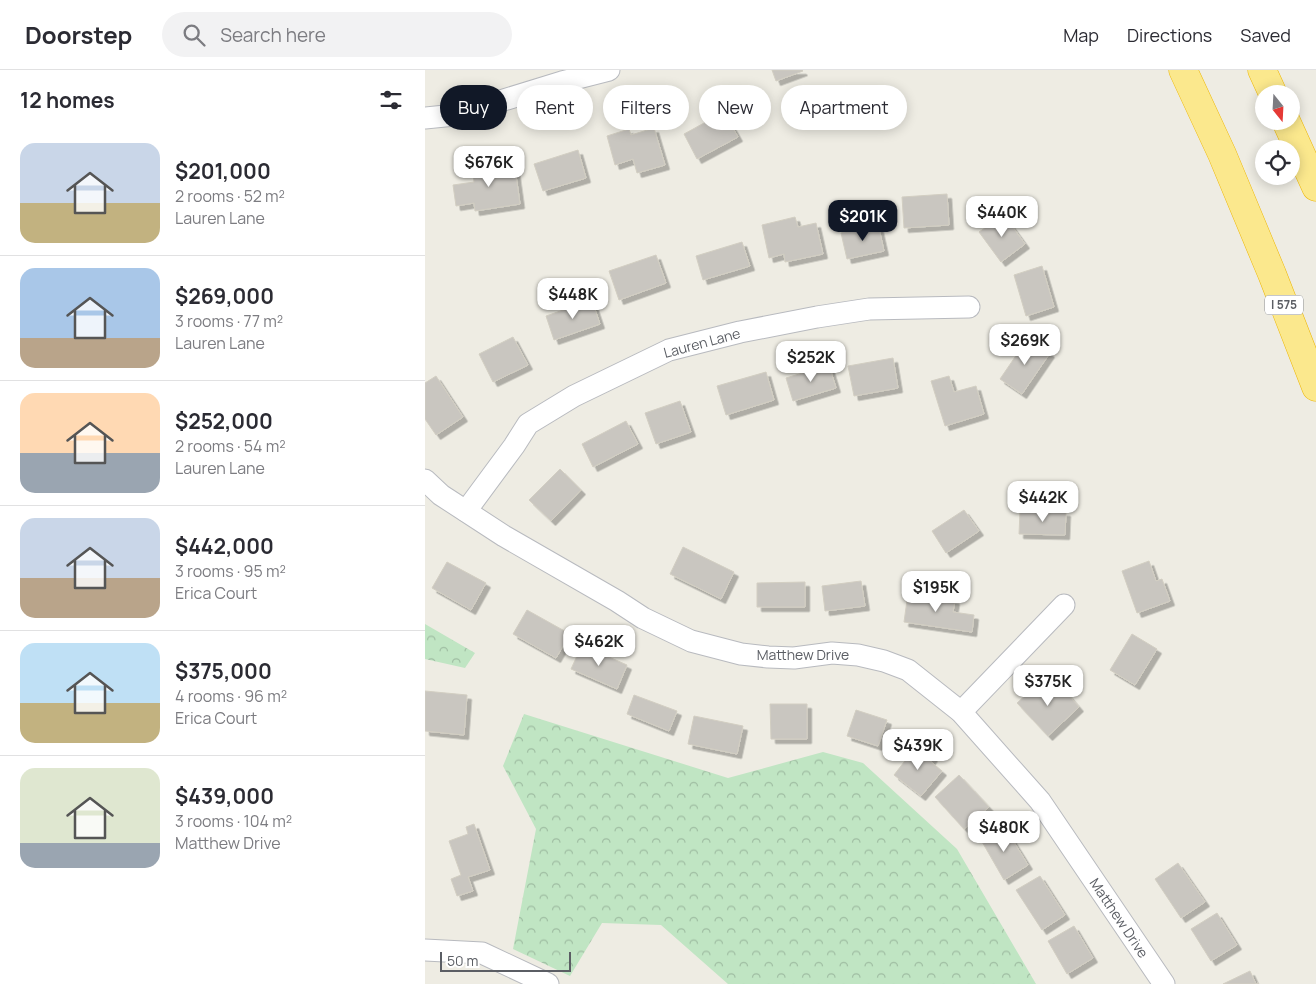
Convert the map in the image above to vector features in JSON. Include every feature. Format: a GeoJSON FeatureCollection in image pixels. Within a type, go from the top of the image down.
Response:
{"type":"FeatureCollection","features":[{"type":"Feature","properties":{"kind":"highway"},"geometry":{"type":"LineString","coordinates":[[1163,70],[1251,223]]}},
{"type":"Feature","properties":{"kind":"highway","name":"I 575"},"geometry":{"type":"LineString","coordinates":[[1183,70],[1222,154],[1251,223],[1316,387]]}},
{"type":"Feature","properties":{"kind":"highway"},"geometry":{"type":"LineString","coordinates":[[1262,70],[1269,85]]}},
{"type":"Feature","properties":{"kind":"highway"},"geometry":{"type":"LineString","coordinates":[[1290,130],[1316,187]]}},
{"type":"Feature","properties":{"kind":"street"},"geometry":{"type":"LineString","coordinates":[[425,118],[455,115],[609,70]]}},
{"type":"Feature","properties":{"kind":"street","name":"Lauren Lane"},"geometry":{"type":"LineString","coordinates":[[466,511],[514,446],[527,424],[575,396],[669,350],[739,332],[869,309],[969,307]]}},
{"type":"Feature","properties":{"kind":"street","name":"Matthew Drive"},"geometry":{"type":"LineString","coordinates":[[425,480],[441,495],[504,536],[643,618],[691,641],[733,652],[768,657],[794,658],[832,653],[858,655],[884,661],[908,670],[961,712],[1040,801],[1164,984]]}},
{"type":"Feature","properties":{"kind":"street"},"geometry":{"type":"LineString","coordinates":[[961,712],[1064,605]]}},
{"type":"Feature","properties":{"kind":"street"},"geometry":{"type":"LineString","coordinates":[[425,950],[482,953],[548,984]]}},
{"type":"Feature","properties":{"kind":"green space"},"geometry":{"type":"Polygon","coordinates":[[[425,624],[475,653],[465,668],[425,659],[425,624]]]}},
{"type":"Feature","properties":{"kind":"green space"},"geometry":{"type":"Polygon","coordinates":[[[524,714],[728,778],[823,752],[863,763],[957,849],[1036,984],[728,984],[661,925],[602,923],[570,976],[513,949],[536,829],[503,766],[524,714]]]}},
{"type":"Feature","properties":{"kind":"building"},"geometry":{"type":"Polygon","coordinates":[[[772,70],[802,70],[803,71],[776,81],[772,70]]]}},
{"type":"Feature","properties":{"kind":"building"},"geometry":{"type":"Polygon","coordinates":[[[699,126],[699,130],[734,130],[738,137],[697,159],[684,134],[699,126]]]}},
{"type":"Feature","properties":{"kind":"building"},"geometry":{"type":"Polygon","coordinates":[[[626,130],[629,130],[631,135],[655,130],[665,165],[637,173],[633,159],[615,165],[607,136],[626,130]]]}},
{"type":"Feature","properties":{"kind":"building"},"geometry":{"type":"Polygon","coordinates":[[[578,150],[586,178],[543,191],[534,164],[578,150]]]}},
{"type":"Feature","properties":{"kind":"building"},"geometry":{"type":"Polygon","coordinates":[[[490,161],[491,171],[515,168],[520,204],[475,211],[474,203],[456,206],[453,185],[474,182],[472,163],[490,161]]]}},
{"type":"Feature","properties":{"kind":"building"},"geometry":{"type":"Polygon","coordinates":[[[947,194],[949,225],[904,228],[902,197],[947,194]]]}},
{"type":"Feature","properties":{"kind":"building"},"geometry":{"type":"Polygon","coordinates":[[[1004,215],[1025,244],[1001,262],[979,232],[1004,215]]]}},
{"type":"Feature","properties":{"kind":"building"},"geometry":{"type":"Polygon","coordinates":[[[795,217],[798,227],[816,223],[823,254],[785,262],[784,254],[769,258],[762,225],[795,217]]]}},
{"type":"Feature","properties":{"kind":"building"},"geometry":{"type":"Polygon","coordinates":[[[878,224],[884,251],[847,259],[841,233],[878,224]]]}},
{"type":"Feature","properties":{"kind":"building"},"geometry":{"type":"Polygon","coordinates":[[[742,242],[750,266],[703,280],[696,256],[742,242]]]}},
{"type":"Feature","properties":{"kind":"building"},"geometry":{"type":"Polygon","coordinates":[[[656,255],[666,283],[619,300],[609,271],[656,255]]]}},
{"type":"Feature","properties":{"kind":"building"},"geometry":{"type":"Polygon","coordinates":[[[1042,266],[1054,307],[1026,316],[1014,275],[1042,266]]]}},
{"type":"Feature","properties":{"kind":"building"},"geometry":{"type":"Polygon","coordinates":[[[592,300],[600,324],[554,340],[546,316],[592,300]]]}},
{"type":"Feature","properties":{"kind":"building"},"geometry":{"type":"Polygon","coordinates":[[[513,337],[528,365],[493,382],[479,354],[513,337]]]}},
{"type":"Feature","properties":{"kind":"building"},"geometry":{"type":"Polygon","coordinates":[[[1028,338],[1050,353],[1022,394],[1000,379],[1028,338]]]}},
{"type":"Feature","properties":{"kind":"building"},"geometry":{"type":"Polygon","coordinates":[[[893,358],[898,388],[854,396],[848,366],[893,358]]]}},
{"type":"Feature","properties":{"kind":"building"},"geometry":{"type":"Polygon","coordinates":[[[829,365],[836,388],[793,401],[786,378],[829,365]]]}},
{"type":"Feature","properties":{"kind":"building"},"geometry":{"type":"Polygon","coordinates":[[[766,372],[774,400],[726,415],[717,386],[766,372]]]}},
{"type":"Feature","properties":{"kind":"building"},"geometry":{"type":"Polygon","coordinates":[[[436,376],[463,417],[436,435],[425,419],[425,383],[436,376]]]}},
{"type":"Feature","properties":{"kind":"building"},"geometry":{"type":"Polygon","coordinates":[[[949,376],[954,392],[976,386],[984,414],[945,426],[931,381],[949,376]]]}},
{"type":"Feature","properties":{"kind":"building"},"geometry":{"type":"Polygon","coordinates":[[[680,401],[691,432],[656,444],[645,413],[680,401]]]}},
{"type":"Feature","properties":{"kind":"building"},"geometry":{"type":"Polygon","coordinates":[[[626,421],[638,444],[593,467],[582,444],[626,421]]]}},
{"type":"Feature","properties":{"kind":"building"},"geometry":{"type":"Polygon","coordinates":[[[560,469],[581,490],[551,521],[529,500],[560,469]]]}},
{"type":"Feature","properties":{"kind":"building"},"geometry":{"type":"Polygon","coordinates":[[[964,510],[979,531],[946,553],[932,531],[964,510]]]}},
{"type":"Feature","properties":{"kind":"building"},"geometry":{"type":"Polygon","coordinates":[[[1020,511],[1066,512],[1065,535],[1019,534],[1020,511]]]}},
{"type":"Feature","properties":{"kind":"building"},"geometry":{"type":"Polygon","coordinates":[[[683,547],[734,572],[721,599],[670,574],[683,547]]]}},
{"type":"Feature","properties":{"kind":"building"},"geometry":{"type":"Polygon","coordinates":[[[1149,561],[1156,581],[1162,579],[1170,601],[1137,613],[1122,571],[1149,561]]]}},
{"type":"Feature","properties":{"kind":"building"},"geometry":{"type":"Polygon","coordinates":[[[447,562],[486,583],[471,610],[432,588],[447,562]]]}},
{"type":"Feature","properties":{"kind":"building"},"geometry":{"type":"Polygon","coordinates":[[[861,581],[865,606],[825,611],[822,586],[861,581]]]}},
{"type":"Feature","properties":{"kind":"building"},"geometry":{"type":"Polygon","coordinates":[[[805,582],[805,607],[757,607],[757,583],[805,582]]]}},
{"type":"Feature","properties":{"kind":"building"},"geometry":{"type":"Polygon","coordinates":[[[908,593],[955,600],[953,612],[974,615],[972,632],[904,622],[908,593]]]}},
{"type":"Feature","properties":{"kind":"building"},"geometry":{"type":"Polygon","coordinates":[[[527,610],[570,634],[556,658],[513,634],[527,610]]]}},
{"type":"Feature","properties":{"kind":"building"},"geometry":{"type":"Polygon","coordinates":[[[1132,634],[1157,649],[1135,685],[1110,670],[1132,634]]]}},
{"type":"Feature","properties":{"kind":"building"},"geometry":{"type":"Polygon","coordinates":[[[582,645],[627,665],[617,689],[571,669],[582,645]]]}},
{"type":"Feature","properties":{"kind":"building"},"geometry":{"type":"Polygon","coordinates":[[[1039,683],[1046,690],[1054,683],[1064,694],[1066,692],[1079,707],[1048,736],[1017,703],[1039,683]]]}},
{"type":"Feature","properties":{"kind":"building"},"geometry":{"type":"Polygon","coordinates":[[[425,691],[467,695],[464,735],[425,731],[425,691]]]}},
{"type":"Feature","properties":{"kind":"building"},"geometry":{"type":"Polygon","coordinates":[[[634,695],[677,711],[669,731],[627,714],[634,695]]]}},
{"type":"Feature","properties":{"kind":"building"},"geometry":{"type":"Polygon","coordinates":[[[770,704],[807,704],[807,739],[771,739],[770,704]]]}},
{"type":"Feature","properties":{"kind":"building"},"geometry":{"type":"Polygon","coordinates":[[[856,710],[887,720],[878,746],[847,736],[856,710]]]}},
{"type":"Feature","properties":{"kind":"building"},"geometry":{"type":"Polygon","coordinates":[[[694,716],[743,726],[737,754],[688,744],[694,716]]]}},
{"type":"Feature","properties":{"kind":"building"},"geometry":{"type":"Polygon","coordinates":[[[918,744],[933,757],[930,761],[942,771],[921,796],[894,775],[918,744]]]}},
{"type":"Feature","properties":{"kind":"building"},"geometry":{"type":"Polygon","coordinates":[[[959,775],[989,807],[964,829],[935,797],[959,775]]]}},
{"type":"Feature","properties":{"kind":"building"},"geometry":{"type":"Polygon","coordinates":[[[474,824],[490,870],[468,877],[473,891],[457,896],[451,879],[461,875],[449,841],[468,834],[466,827],[474,824]]]}},
{"type":"Feature","properties":{"kind":"building"},"geometry":{"type":"Polygon","coordinates":[[[1004,826],[1028,865],[1004,880],[981,840],[1004,826]]]}},
{"type":"Feature","properties":{"kind":"building"},"geometry":{"type":"Polygon","coordinates":[[[1178,863],[1205,902],[1181,918],[1155,879],[1178,863]]]}},
{"type":"Feature","properties":{"kind":"building"},"geometry":{"type":"Polygon","coordinates":[[[1040,876],[1065,915],[1042,930],[1016,890],[1040,876]]]}},
{"type":"Feature","properties":{"kind":"building"},"geometry":{"type":"Polygon","coordinates":[[[1217,913],[1237,945],[1211,961],[1191,929],[1217,913]]]}},
{"type":"Feature","properties":{"kind":"building"},"geometry":{"type":"Polygon","coordinates":[[[1074,926],[1093,958],[1067,974],[1048,941],[1074,926]]]}},
{"type":"Feature","properties":{"kind":"building"},"geometry":{"type":"Polygon","coordinates":[[[1250,971],[1256,984],[1223,984],[1250,971]]]}}]}
